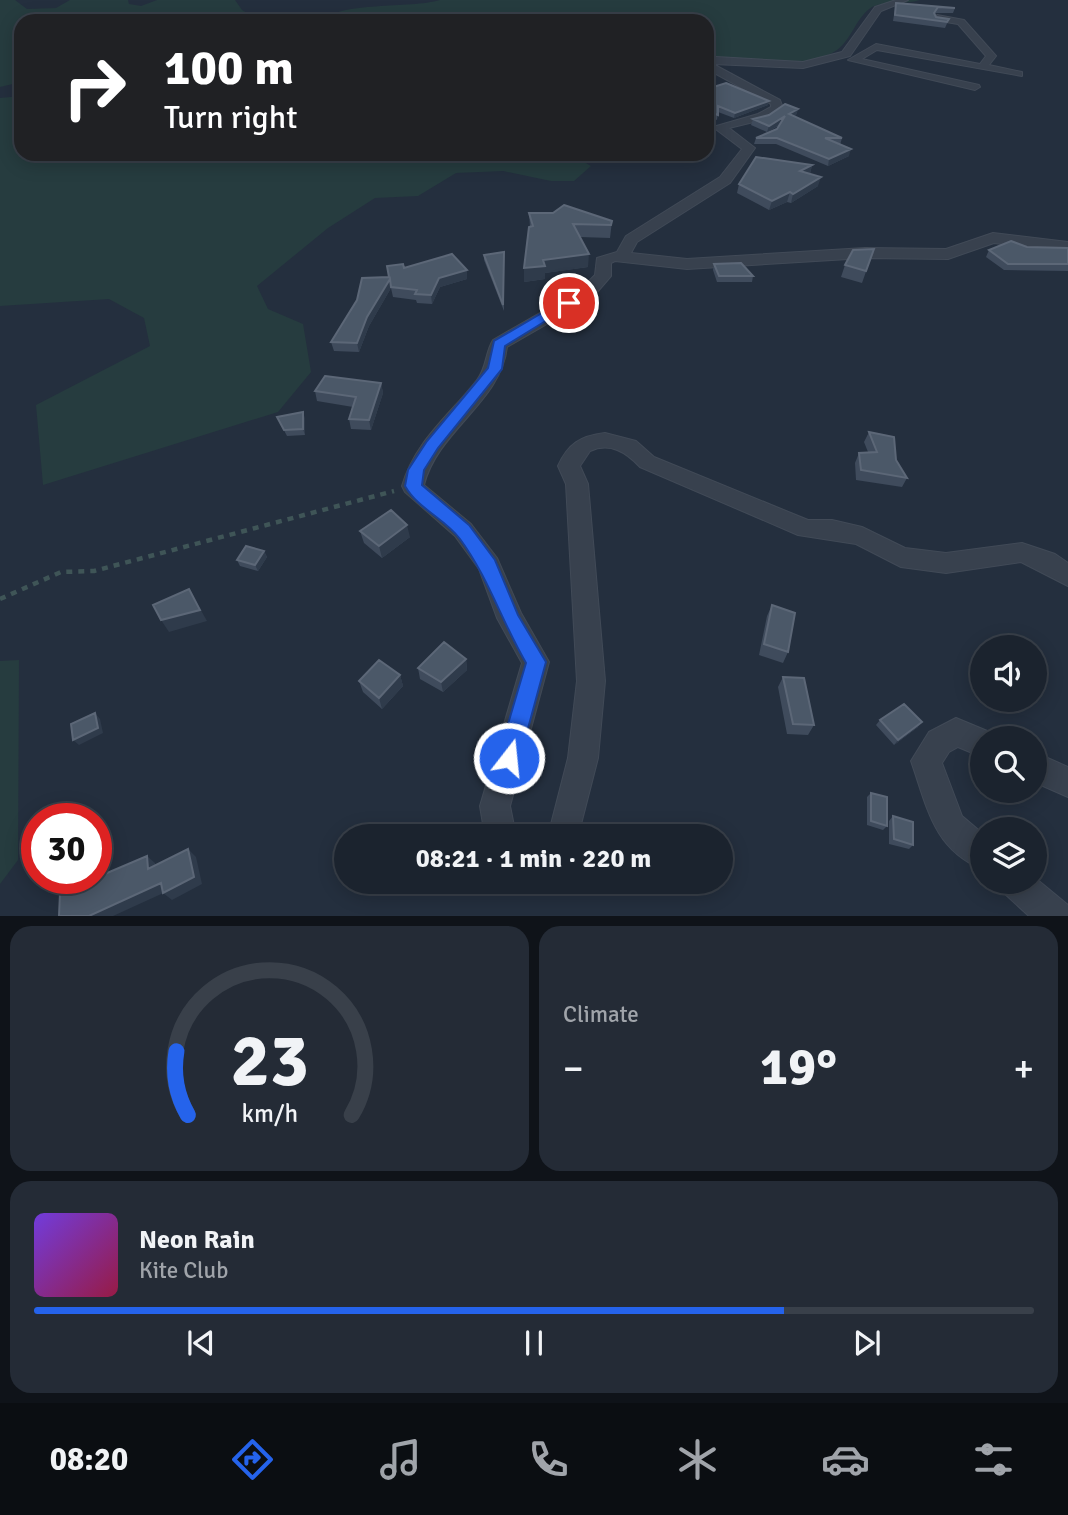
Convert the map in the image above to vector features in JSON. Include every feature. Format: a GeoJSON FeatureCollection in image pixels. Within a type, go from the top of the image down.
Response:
{"type":"FeatureCollection","features":[{"type":"Feature","properties":{"kind":"street"},"geometry":{"type":"LineString","coordinates":[[714,61],[803,65],[846,54],[878,9],[904,0]]}},
{"type":"Feature","properties":{"kind":"street"},"geometry":{"type":"LineString","coordinates":[[937,17],[961,22],[991,56],[982,68]]}},
{"type":"Feature","properties":{"kind":"street"},"geometry":{"type":"LineString","coordinates":[[975,87],[853,60],[876,47],[1018,74]]}},
{"type":"Feature","properties":{"kind":"street"},"geometry":{"type":"LineString","coordinates":[[622,256],[631,239],[725,180],[741,159],[749,148],[719,127],[762,117],[777,108],[776,102],[714,68]]}},
{"type":"Feature","properties":{"kind":"street"},"geometry":{"type":"LineString","coordinates":[[498,824],[495,806],[536,662],[510,618],[489,565],[463,530],[422,497],[413,486],[416,470],[432,444],[495,369],[499,344],[586,294],[603,276],[604,261],[622,256],[687,264],[865,253],[948,254],[993,238],[1068,247]]}},
{"type":"Feature","properties":{"kind":"street"},"geometry":{"type":"LineString","coordinates":[[566,824],[583,758],[591,681],[577,484],[569,466],[571,457],[586,444],[609,440],[621,442],[641,453],[647,462],[719,495],[806,528],[832,529],[862,536],[901,556],[946,563],[1022,552],[1047,561],[1068,576]]}},
{"type":"Feature","properties":{"kind":"street"},"geometry":{"type":"LineString","coordinates":[[970,738],[956,732],[939,742],[926,761],[950,827],[970,843]]}},
{"type":"Feature","properties":{"kind":"street"},"geometry":{"type":"LineString","coordinates":[[1047,773],[1068,782]]}},
{"type":"Feature","properties":{"kind":"street"},"geometry":{"type":"LineString","coordinates":[[1029,894],[1056,916]]}},
{"type":"Feature","properties":{"kind":"path"},"geometry":{"type":"LineString","coordinates":[[0,599],[61,572],[94,571],[413,486]]}},
{"type":"Feature","properties":{"kind":"green space"},"geometry":{"type":"Polygon","coordinates":[[[0,0],[15,0],[27,9],[56,8],[70,0],[128,0],[129,4],[141,6],[157,0],[235,0],[249,14],[14,14],[14,84],[0,87],[0,0]]]}},
{"type":"Feature","properties":{"kind":"green space"},"geometry":{"type":"Polygon","coordinates":[[[440,0],[920,0],[872,7],[837,50],[823,57],[791,63],[714,59],[714,14],[334,14],[359,8],[440,0]]]}},
{"type":"Feature","properties":{"kind":"green space"},"geometry":{"type":"Polygon","coordinates":[[[14,97],[14,161],[582,161],[591,166],[574,181],[551,181],[503,171],[456,173],[418,196],[375,198],[328,228],[257,286],[268,309],[303,324],[311,372],[278,412],[43,485],[36,405],[150,346],[144,318],[109,299],[0,306],[0,98],[14,97]]]}},
{"type":"Feature","properties":{"kind":"green space"},"geometry":{"type":"Polygon","coordinates":[[[19,660],[18,860],[0,884],[0,661],[19,660]]]}},
{"type":"Feature","properties":{"kind":"building"},"geometry":{"type":"Polygon","coordinates":[[[896,3],[955,8],[938,7],[934,13],[936,17],[949,19],[947,22],[895,15],[896,3]]]}},
{"type":"Feature","properties":{"kind":"building"},"geometry":{"type":"Polygon","coordinates":[[[726,83],[769,101],[735,113],[718,106],[718,115],[714,114],[714,87],[726,83]]]}},
{"type":"Feature","properties":{"kind":"building"},"geometry":{"type":"Polygon","coordinates":[[[785,104],[798,109],[789,114],[842,138],[825,138],[851,149],[829,159],[777,138],[756,138],[777,129],[785,116],[769,126],[753,119],[769,115],[785,104]]]}},
{"type":"Feature","properties":{"kind":"building"},"geometry":{"type":"Polygon","coordinates":[[[756,157],[812,165],[800,171],[821,177],[793,194],[790,192],[772,201],[739,184],[756,157]]]}},
{"type":"Feature","properties":{"kind":"building"},"geometry":{"type":"Polygon","coordinates":[[[564,205],[612,221],[611,225],[573,224],[589,254],[543,260],[545,266],[524,268],[529,227],[533,226],[529,213],[553,213],[564,205]]]}},
{"type":"Feature","properties":{"kind":"building"},"geometry":{"type":"Polygon","coordinates":[[[1011,241],[1027,247],[1068,248],[1068,264],[1008,264],[989,250],[1011,241]]]}},
{"type":"Feature","properties":{"kind":"building"},"geometry":{"type":"Polygon","coordinates":[[[874,249],[866,271],[845,265],[853,250],[874,249]]]}},
{"type":"Feature","properties":{"kind":"building"},"geometry":{"type":"Polygon","coordinates":[[[504,252],[503,305],[484,255],[504,252]]]}},
{"type":"Feature","properties":{"kind":"building"},"geometry":{"type":"Polygon","coordinates":[[[452,254],[467,270],[439,278],[431,295],[415,294],[417,290],[391,287],[390,279],[367,317],[357,343],[331,342],[357,300],[362,278],[389,277],[387,266],[403,264],[404,268],[452,254]]]}},
{"type":"Feature","properties":{"kind":"building"},"geometry":{"type":"Polygon","coordinates":[[[741,263],[753,276],[719,276],[714,264],[741,263]]]}},
{"type":"Feature","properties":{"kind":"building"},"geometry":{"type":"Polygon","coordinates":[[[325,376],[381,383],[369,420],[349,419],[356,397],[315,391],[325,376]]]}},
{"type":"Feature","properties":{"kind":"building"},"geometry":{"type":"Polygon","coordinates":[[[303,412],[303,429],[284,430],[277,417],[303,412]]]}},
{"type":"Feature","properties":{"kind":"building"},"geometry":{"type":"Polygon","coordinates":[[[869,432],[894,437],[896,460],[907,478],[861,470],[859,453],[877,452],[869,432]]]}},
{"type":"Feature","properties":{"kind":"building"},"geometry":{"type":"Polygon","coordinates":[[[391,510],[407,525],[379,546],[360,531],[391,510]]]}},
{"type":"Feature","properties":{"kind":"building"},"geometry":{"type":"Polygon","coordinates":[[[246,546],[264,551],[255,565],[237,560],[246,546]]]}},
{"type":"Feature","properties":{"kind":"building"},"geometry":{"type":"Polygon","coordinates":[[[189,589],[200,610],[161,620],[153,605],[189,589]]]}},
{"type":"Feature","properties":{"kind":"building"},"geometry":{"type":"Polygon","coordinates":[[[772,605],[795,613],[788,652],[764,644],[772,605]]]}},
{"type":"Feature","properties":{"kind":"building"},"geometry":{"type":"Polygon","coordinates":[[[444,642],[466,659],[441,682],[418,668],[444,642]]]}},
{"type":"Feature","properties":{"kind":"building"},"geometry":{"type":"Polygon","coordinates":[[[379,660],[400,675],[379,698],[359,681],[379,660]]]}},
{"type":"Feature","properties":{"kind":"building"},"geometry":{"type":"Polygon","coordinates":[[[783,677],[804,678],[814,725],[793,724],[783,677]]]}},
{"type":"Feature","properties":{"kind":"building"},"geometry":{"type":"Polygon","coordinates":[[[904,704],[922,722],[898,740],[880,720],[904,704]]]}},
{"type":"Feature","properties":{"kind":"building"},"geometry":{"type":"Polygon","coordinates":[[[95,713],[98,728],[73,740],[71,724],[95,713]]]}},
{"type":"Feature","properties":{"kind":"building"},"geometry":{"type":"Polygon","coordinates":[[[871,793],[887,797],[887,826],[871,821],[871,793]]]}},
{"type":"Feature","properties":{"kind":"building"},"geometry":{"type":"Polygon","coordinates":[[[893,816],[913,822],[913,845],[894,839],[893,816]]]}},
{"type":"Feature","properties":{"kind":"building"},"geometry":{"type":"Polygon","coordinates":[[[188,849],[194,877],[163,893],[161,883],[89,916],[59,916],[60,894],[112,894],[112,871],[147,856],[148,869],[188,849]]]}},
{"type":"Feature","properties":{"kind":"route"},"geometry":{"type":"LineString","coordinates":[[509,758],[536,662],[510,618],[489,565],[463,530],[422,497],[413,486],[416,470],[432,444],[495,369],[499,344],[569,303]]}}]}
